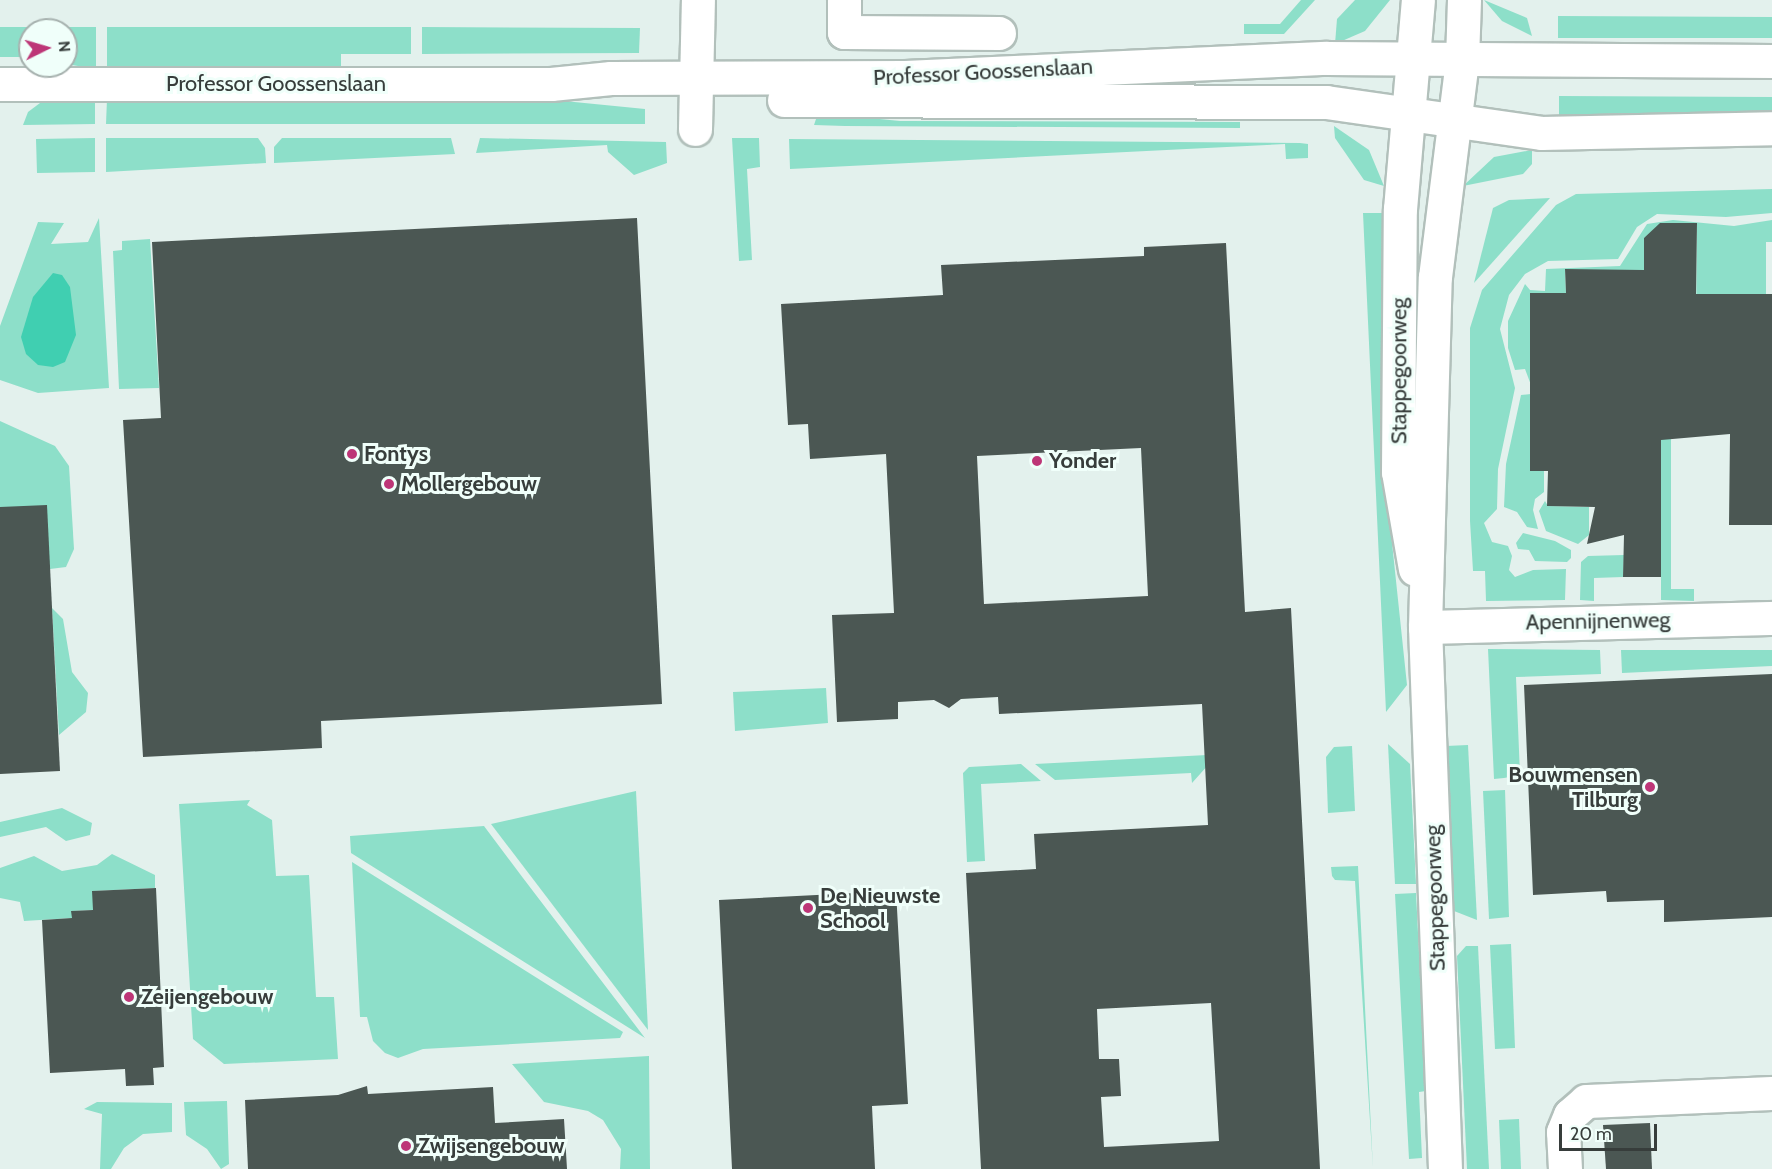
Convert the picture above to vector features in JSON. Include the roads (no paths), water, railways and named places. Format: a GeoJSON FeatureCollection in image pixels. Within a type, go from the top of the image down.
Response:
{"type":"FeatureCollection","features":[{"type":"Feature","properties":{"kind":"street"},"geometry":{"type":"LineString","coordinates":[[696,102],[698,0]]}},
{"type":"Feature","properties":{"kind":"street","name":"Stappegoorweg"},"geometry":{"type":"LineString","coordinates":[[1418,0],[1415,59],[1400,209],[1398,472],[1425,627]]}},
{"type":"Feature","properties":{"kind":"street","name":"Stappegoorweg"},"geometry":{"type":"LineString","coordinates":[[1445,1169],[1425,627],[1435,278],[1462,60],[1464,0]]}},
{"type":"Feature","properties":{"kind":"street"},"geometry":{"type":"LineString","coordinates":[[844,16],[999,33]]}},
{"type":"Feature","properties":{"kind":"street","name":"Professor Goossenslaan"},"geometry":{"type":"LineString","coordinates":[[696,102],[905,77],[1312,58],[1415,59]]}},
{"type":"Feature","properties":{"kind":"street"},"geometry":{"type":"LineString","coordinates":[[1415,59],[1772,61]]}},
{"type":"Feature","properties":{"kind":"street","name":"Professor Goossenslaan"},"geometry":{"type":"LineString","coordinates":[[0,84],[551,84],[574,95],[611,100],[1326,102],[1409,114]]}},
{"type":"Feature","properties":{"kind":"street"},"geometry":{"type":"LineString","coordinates":[[1409,114],[1541,133],[1772,128]]}},
{"type":"Feature","properties":{"kind":"street","name":"Apennijnenweg"},"geometry":{"type":"LineString","coordinates":[[1425,627],[1772,618]]}},
{"type":"Feature","properties":{"kind":"street"},"geometry":{"type":"LineString","coordinates":[[1565,1169],[1563,1132],[1570,1115],[1586,1101],[1772,1093]]}},
{"type":"Feature","properties":{"kind":"place","name":"Fontys"},"geometry":{"type":"Point","coordinates":[352,454]}},
{"type":"Feature","properties":{"kind":"place","name":"Yonder"},"geometry":{"type":"Point","coordinates":[1037,461]}},
{"type":"Feature","properties":{"kind":"place","name":"Mollergebouw"},"geometry":{"type":"Point","coordinates":[389,484]}},
{"type":"Feature","properties":{"kind":"place","name":"Bouwmensen Tilburg"},"geometry":{"type":"Point","coordinates":[1650,787]}},
{"type":"Feature","properties":{"kind":"place","name":"De Nieuwste School"},"geometry":{"type":"Point","coordinates":[808,908]}},
{"type":"Feature","properties":{"kind":"place","name":"Zeijengebouw"},"geometry":{"type":"Point","coordinates":[129,997]}},
{"type":"Feature","properties":{"kind":"place","name":"Zwijsengebouw"},"geometry":{"type":"Point","coordinates":[406,1146]}}]}
